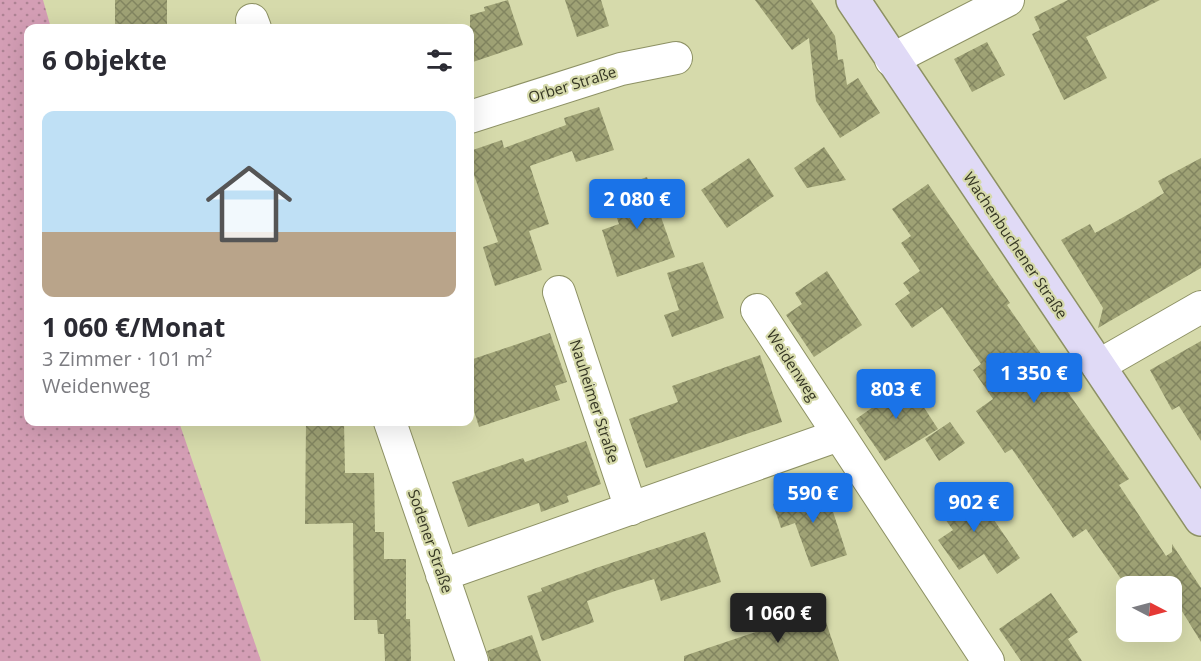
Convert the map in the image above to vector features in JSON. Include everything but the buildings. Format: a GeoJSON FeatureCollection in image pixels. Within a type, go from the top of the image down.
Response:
{"type":"FeatureCollection","features":[{"type":"Feature","properties":{"kind":"main road","name":"Wachenbuchener Straße"},"geometry":{"type":"LineString","coordinates":[[853,0],[891,60],[1201,519]]}},
{"type":"Feature","properties":{"kind":"street"},"geometry":{"type":"LineString","coordinates":[[891,60],[1008,0]]}},
{"type":"Feature","properties":{"kind":"street","name":"Orber Straße"},"geometry":{"type":"LineString","coordinates":[[474,116],[621,69],[676,58]]}},
{"type":"Feature","properties":{"kind":"street","name":"Nauheimer Straße"},"geometry":{"type":"LineString","coordinates":[[559,292],[631,509]]}},
{"type":"Feature","properties":{"kind":"street"},"geometry":{"type":"LineString","coordinates":[[1098,366],[1201,307]]}},
{"type":"Feature","properties":{"kind":"street","name":"Weidenweg"},"geometry":{"type":"LineString","coordinates":[[757,310],[921,555],[988,661]]}},
{"type":"Feature","properties":{"kind":"street","name":"Sodener Straße"},"geometry":{"type":"LineString","coordinates":[[391,426],[472,661]]}},
{"type":"Feature","properties":{"kind":"street"},"geometry":{"type":"LineString","coordinates":[[442,575],[839,435]]}},
{"type":"Feature","properties":{"kind":"shaded area"},"geometry":{"type":"Polygon","coordinates":[[[0,0],[43,0],[50,24],[24,24],[24,426],[180,426],[261,661],[0,661],[0,0]]]}}]}
